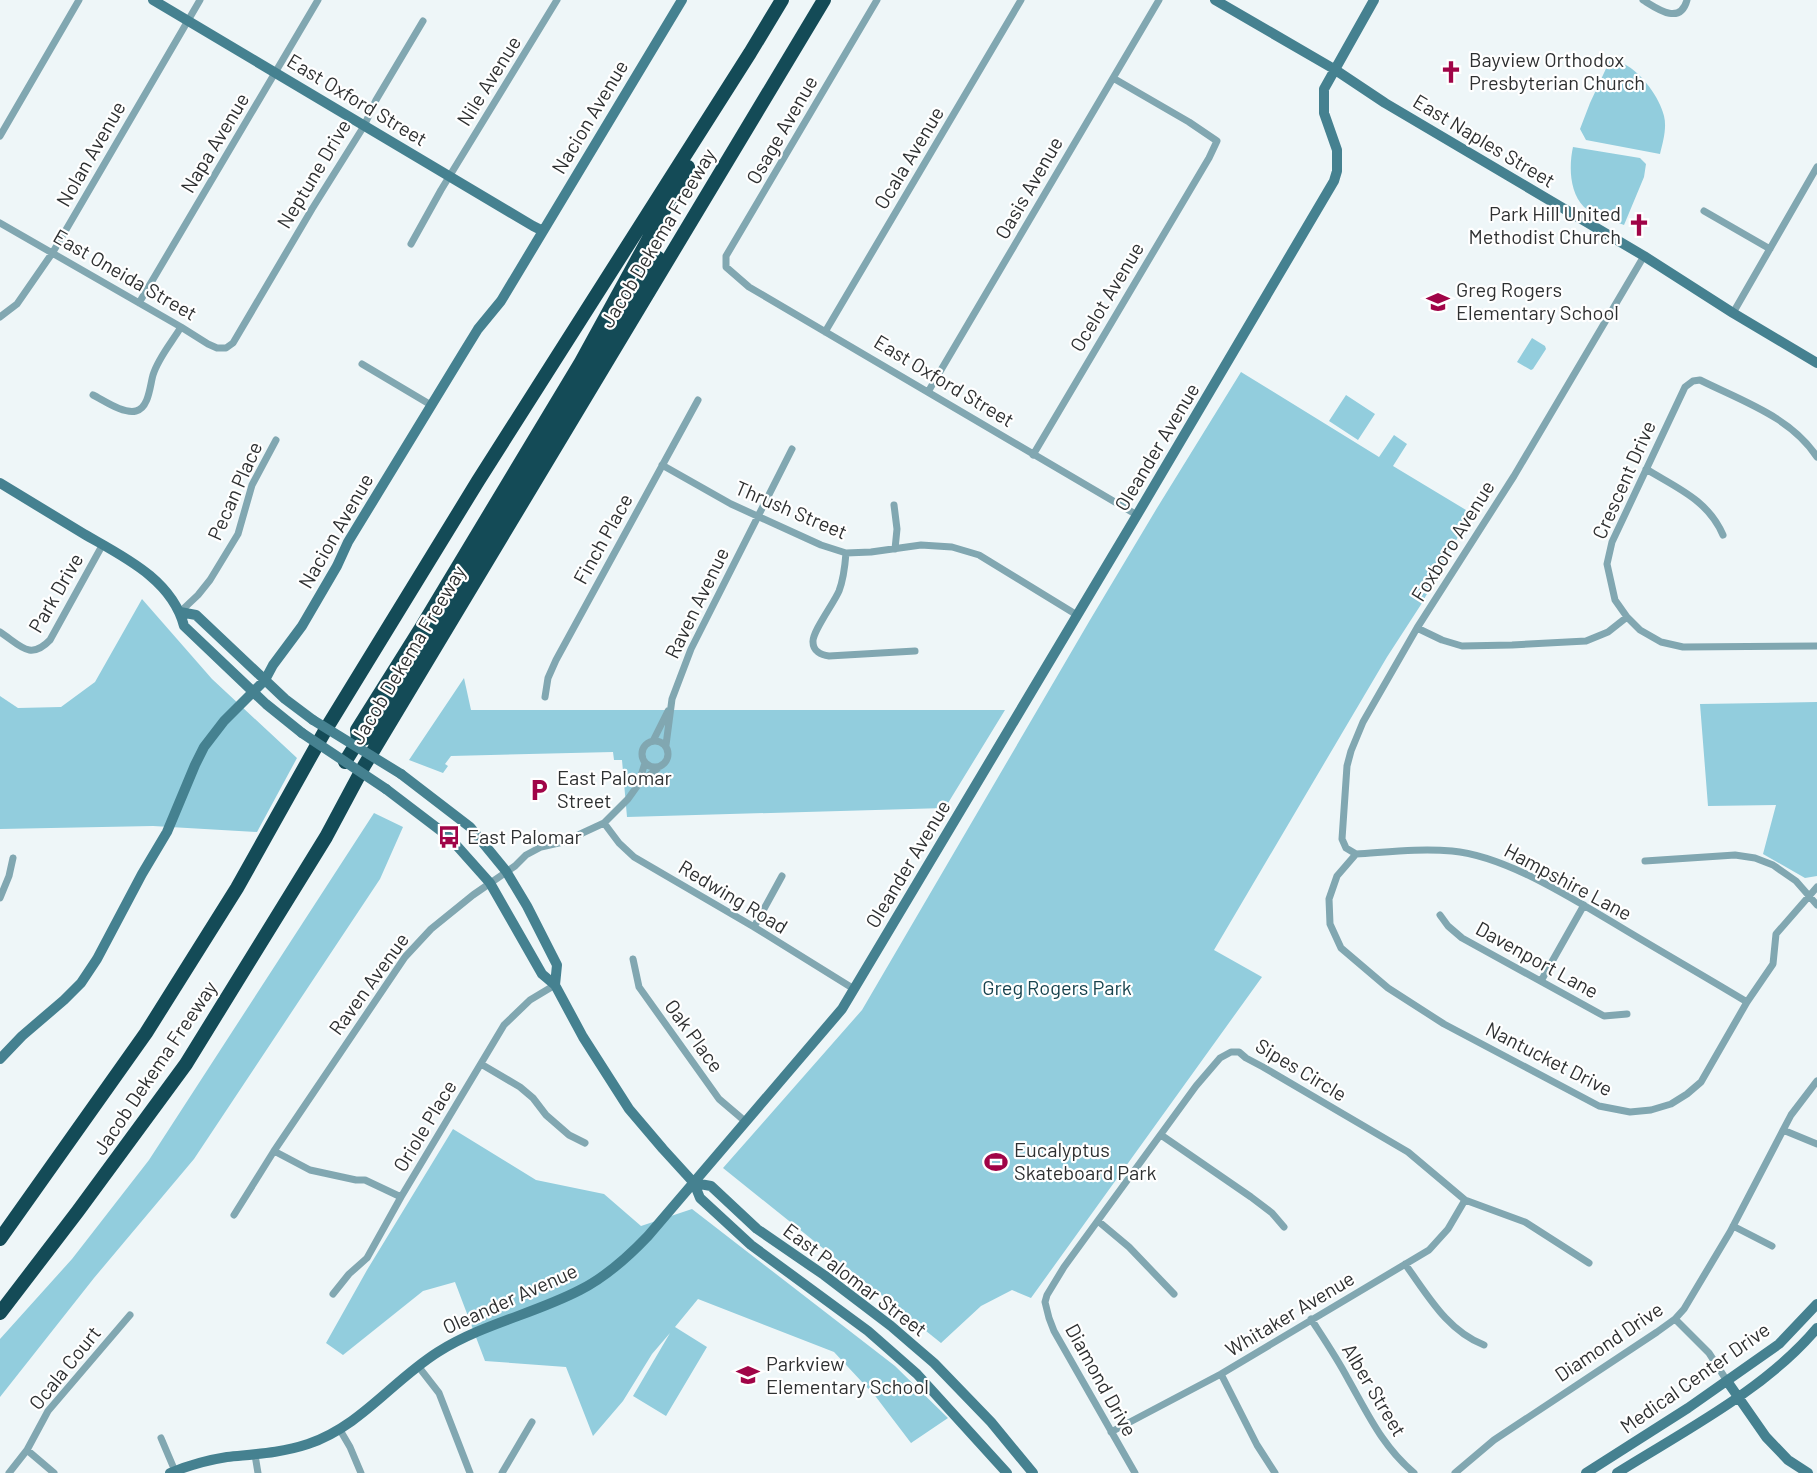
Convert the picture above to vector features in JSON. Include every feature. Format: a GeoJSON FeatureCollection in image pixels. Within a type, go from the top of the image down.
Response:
{"type":"FeatureCollection","features":[{"type":"Feature","properties":{"kind":"highway","name":"Jacob Dekema Freeway"},"geometry":{"type":"LineString","coordinates":[[0,1239],[146,1033],[237,888],[326,729],[466,501],[782,0]]}},
{"type":"Feature","properties":{"kind":"highway","name":"Jacob Dekema Freeway"},"geometry":{"type":"LineString","coordinates":[[0,1313],[186,1064],[326,837],[364,766],[822,0]]}},
{"type":"Feature","properties":{"kind":"highway"},"geometry":{"type":"LineString","coordinates":[[426,631],[822,0]]}},
{"type":"Feature","properties":{"kind":"highway"},"geometry":{"type":"LineString","coordinates":[[345,762],[356,744],[369,737],[426,631],[581,362],[750,53]]}},
{"type":"Feature","properties":{"kind":"street"},"geometry":{"type":"LineString","coordinates":[[0,136],[78,0]]}},
{"type":"Feature","properties":{"kind":"street","name":"East Oxford Street"},"geometry":{"type":"LineString","coordinates":[[153,0],[543,231]]}},
{"type":"Feature","properties":{"kind":"street","name":"Nolan Avenue"},"geometry":{"type":"LineString","coordinates":[[0,316],[17,304],[53,252],[200,0]]}},
{"type":"Feature","properties":{"kind":"street","name":"Napa Avenue"},"geometry":{"type":"LineString","coordinates":[[139,303],[318,0]]}},
{"type":"Feature","properties":{"kind":"street","name":"Nacion Avenue"},"geometry":{"type":"LineString","coordinates":[[0,1059],[12,1045],[81,983],[97,959],[167,832],[204,747],[224,721],[265,681],[273,665],[302,626],[342,558],[348,542],[431,405],[478,328],[501,301],[682,0]]}},
{"type":"Feature","properties":{"kind":"street","name":"Osage Avenue"},"geometry":{"type":"LineString","coordinates":[[734,275],[726,267],[726,256],[877,0]]}},
{"type":"Feature","properties":{"kind":"street","name":"Ocala Avenue"},"geometry":{"type":"LineString","coordinates":[[825,332],[1021,0]]}},
{"type":"Feature","properties":{"kind":"street","name":"Oasis Avenue"},"geometry":{"type":"LineString","coordinates":[[928,392],[1159,0]]}},
{"type":"Feature","properties":{"kind":"street","name":"East Naples Street"},"geometry":{"type":"LineString","coordinates":[[1215,0],[1334,69],[1385,103],[1644,256],[1817,363]]}},
{"type":"Feature","properties":{"kind":"street","name":"Oleander Avenue"},"geometry":{"type":"LineString","coordinates":[[172,1472],[225,1457],[284,1451],[340,1430],[373,1406],[418,1366],[456,1341],[580,1290],[605,1275],[633,1252],[842,1009],[1334,181],[1337,171],[1337,150],[1323,106],[1324,89],[1374,0]]}},
{"type":"Feature","properties":{"kind":"street"},"geometry":{"type":"LineString","coordinates":[[1642,0],[1666,14],[1676,14],[1685,6],[1687,0]]}},
{"type":"Feature","properties":{"kind":"street","name":"Nile Avenue"},"geometry":{"type":"LineString","coordinates":[[411,244],[557,1]]}},
{"type":"Feature","properties":{"kind":"street","name":"Neptune Drive"},"geometry":{"type":"LineString","coordinates":[[233,343],[364,126],[376,100],[423,21]]}},
{"type":"Feature","properties":{"kind":"street","name":"Ocelot Avenue"},"geometry":{"type":"LineString","coordinates":[[1033,455],[1217,141],[1113,78]]}},
{"type":"Feature","properties":{"kind":"street"},"geometry":{"type":"LineString","coordinates":[[1733,313],[1817,167]]}},
{"type":"Feature","properties":{"kind":"street"},"geometry":{"type":"LineString","coordinates":[[1704,211],[1770,249]]}},
{"type":"Feature","properties":{"kind":"street","name":"East Oneida Street"},"geometry":{"type":"LineString","coordinates":[[0,223],[208,344],[226,348],[233,343]]}},
{"type":"Feature","properties":{"kind":"street","name":"Foxboro Avenue"},"geometry":{"type":"LineString","coordinates":[[1356,854],[1346,848],[1342,839],[1347,766],[1363,722],[1417,628],[1514,476],[1644,256]]}},
{"type":"Feature","properties":{"kind":"street","name":"East Oxford Street"},"geometry":{"type":"LineString","coordinates":[[734,275],[749,287],[1137,515]]}},
{"type":"Feature","properties":{"kind":"street"},"geometry":{"type":"LineString","coordinates":[[93,395],[126,411],[137,411],[142,408],[147,400],[154,372],[181,327]]}},
{"type":"Feature","properties":{"kind":"street"},"geometry":{"type":"LineString","coordinates":[[362,364],[431,405]]}},
{"type":"Feature","properties":{"kind":"street","name":"Crescent Drive"},"geometry":{"type":"LineString","coordinates":[[1817,457],[1801,436],[1786,424],[1700,380],[1693,381],[1685,387],[1612,542],[1607,564],[1615,600],[1640,630],[1660,642],[1683,647],[1817,646]]}},
{"type":"Feature","properties":{"kind":"street","name":"Finch Place"},"geometry":{"type":"LineString","coordinates":[[545,697],[548,678],[556,660],[698,400]]}},
{"type":"Feature","properties":{"kind":"street","name":"Pecan Place"},"geometry":{"type":"LineString","coordinates":[[180,612],[210,580],[238,534],[252,485],[276,441]]}},
{"type":"Feature","properties":{"kind":"street","name":"Raven Avenue"},"geometry":{"type":"LineString","coordinates":[[666,746],[671,706],[678,680],[691,649],[792,449]]}},
{"type":"Feature","properties":{"kind":"street","name":"Thrush Street"},"geometry":{"type":"LineString","coordinates":[[662,465],[731,504],[821,545],[846,553],[921,545],[952,547],[979,555],[1077,615]]}},
{"type":"Feature","properties":{"kind":"street"},"geometry":{"type":"LineString","coordinates":[[1646,470],[1689,494],[1705,506],[1724,535]]}},
{"type":"Feature","properties":{"kind":"street","name":"East Palomar Street"},"geometry":{"type":"LineString","coordinates":[[0,483],[128,559],[157,581],[180,612],[184,626],[254,692],[302,733],[386,789],[449,837],[490,883],[542,974],[555,985],[629,1109],[694,1183],[700,1198],[751,1245],[868,1331],[919,1377],[1007,1473]]}},
{"type":"Feature","properties":{"kind":"street"},"geometry":{"type":"LineString","coordinates":[[894,505],[897,530],[895,549]]}},
{"type":"Feature","properties":{"kind":"street","name":"Park Drive"},"geometry":{"type":"LineString","coordinates":[[0,632],[27,650],[37,651],[42,648],[50,640],[103,544]]}},
{"type":"Feature","properties":{"kind":"street"},"geometry":{"type":"LineString","coordinates":[[846,553],[844,576],[838,592],[814,634],[815,649],[829,656],[915,651]]}},
{"type":"Feature","properties":{"kind":"street","name":"East Palomar Street"},"geometry":{"type":"LineString","coordinates":[[180,612],[196,615],[285,699],[313,720],[356,744],[401,774],[470,827],[506,871],[527,906],[557,965],[555,985]]}},
{"type":"Feature","properties":{"kind":"street"},"geometry":{"type":"LineString","coordinates":[[1417,628],[1442,640],[1462,646],[1586,641],[1608,632],[1627,617]]}},
{"type":"Feature","properties":{"kind":"street","name":"Raven Avenue"},"geometry":{"type":"LineString","coordinates":[[653,741],[671,706]]}},
{"type":"Feature","properties":{"kind":"street"},"geometry":{"type":"LineString","coordinates":[[659,741],[666,746],[669,754],[663,766],[658,768],[645,763],[642,751],[646,744],[659,741]]}},
{"type":"Feature","properties":{"kind":"street","name":"Raven Avenue"},"geometry":{"type":"LineString","coordinates":[[638,785],[645,763]]}},
{"type":"Feature","properties":{"kind":"street","name":"Raven Avenue"},"geometry":{"type":"LineString","coordinates":[[234,1215],[274,1151],[405,957],[431,929],[515,866],[525,855],[542,847],[563,842],[604,823],[628,799],[638,785],[658,768]]}},
{"type":"Feature","properties":{"kind":"street","name":"Redwing Road"},"geometry":{"type":"LineString","coordinates":[[604,823],[619,843],[634,857],[854,989]]}},
{"type":"Feature","properties":{"kind":"street","name":"Hampshire Lane"},"geometry":{"type":"LineString","coordinates":[[1356,854],[1389,850],[1453,851],[1488,859],[1512,868],[1584,905],[1747,1002]]}},
{"type":"Feature","properties":{"kind":"street","name":"Nantucket Drive"},"geometry":{"type":"LineString","coordinates":[[1356,854],[1337,876],[1329,899],[1330,924],[1341,948],[1388,988],[1444,1024],[1599,1106],[1619,1111],[1640,1112],[1661,1107],[1687,1094],[1701,1082],[1747,1002],[1773,964],[1776,934],[1809,895]]}},
{"type":"Feature","properties":{"kind":"street"},"geometry":{"type":"LineString","coordinates":[[1645,861],[1735,855],[1755,858],[1773,865],[1796,881],[1817,905]]}},
{"type":"Feature","properties":{"kind":"street"},"geometry":{"type":"LineString","coordinates":[[0,898],[13,858]]}},
{"type":"Feature","properties":{"kind":"street"},"geometry":{"type":"LineString","coordinates":[[754,927],[782,876]]}},
{"type":"Feature","properties":{"kind":"street"},"geometry":{"type":"LineString","coordinates":[[1809,895],[1817,887]]}},
{"type":"Feature","properties":{"kind":"street"},"geometry":{"type":"LineString","coordinates":[[1541,981],[1584,905]]}},
{"type":"Feature","properties":{"kind":"street","name":"Davenport Lane"},"geometry":{"type":"LineString","coordinates":[[1440,915],[1448,926],[1462,938],[1604,1016],[1627,1014]]}},
{"type":"Feature","properties":{"kind":"street","name":"Oak Place"},"geometry":{"type":"LineString","coordinates":[[633,959],[639,987],[719,1099],[746,1122]]}},
{"type":"Feature","properties":{"kind":"street","name":"Oriole Place"},"geometry":{"type":"LineString","coordinates":[[333,1294],[349,1274],[367,1258],[504,1025],[530,1000],[555,985]]}},
{"type":"Feature","properties":{"kind":"street","name":"Sipes Circle"},"geometry":{"type":"LineString","coordinates":[[1045,1302],[1064,1267],[1196,1086],[1220,1058],[1231,1052],[1239,1052],[1408,1152],[1465,1200],[1525,1222],[1589,1263]]}},
{"type":"Feature","properties":{"kind":"street"},"geometry":{"type":"LineString","coordinates":[[481,1064],[520,1087],[546,1115],[569,1135],[585,1143]]}},
{"type":"Feature","properties":{"kind":"street","name":"Diamond Drive"},"geometry":{"type":"LineString","coordinates":[[1455,1473],[1494,1440],[1675,1319],[1703,1279],[1791,1115],[1817,1081]]}},
{"type":"Feature","properties":{"kind":"street"},"geometry":{"type":"LineString","coordinates":[[1783,1130],[1817,1144]]}},
{"type":"Feature","properties":{"kind":"street"},"geometry":{"type":"LineString","coordinates":[[1161,1135],[1251,1197],[1272,1213],[1284,1227]]}},
{"type":"Feature","properties":{"kind":"street"},"geometry":{"type":"LineString","coordinates":[[274,1151],[310,1170],[365,1180],[401,1197]]}},
{"type":"Feature","properties":{"kind":"street","name":"East Palomar Street"},"geometry":{"type":"LineString","coordinates":[[694,1183],[711,1186],[757,1229],[824,1275],[891,1326],[947,1377],[991,1422],[1033,1473]]}},
{"type":"Feature","properties":{"kind":"street","name":"Whitaker Avenue"},"geometry":{"type":"LineString","coordinates":[[1111,1431],[1221,1374],[1429,1250],[1448,1228],[1465,1200]]}},
{"type":"Feature","properties":{"kind":"street"},"geometry":{"type":"LineString","coordinates":[[1098,1221],[1129,1247],[1174,1294]]}},
{"type":"Feature","properties":{"kind":"street"},"geometry":{"type":"LineString","coordinates":[[1733,1226],[1772,1246]]}},
{"type":"Feature","properties":{"kind":"street"},"geometry":{"type":"LineString","coordinates":[[1405,1264],[1444,1318],[1471,1340],[1484,1345]]}},
{"type":"Feature","properties":{"kind":"street","name":"Diamond Drive"},"geometry":{"type":"LineString","coordinates":[[1045,1302],[1054,1332],[1134,1473]]}},
{"type":"Feature","properties":{"kind":"street","name":"Medical Center Drive"},"geometry":{"type":"LineString","coordinates":[[1587,1473],[1688,1408],[1779,1344],[1817,1305]]}},
{"type":"Feature","properties":{"kind":"street","name":"Ocala Court"},"geometry":{"type":"LineString","coordinates":[[9,1473],[27,1450],[48,1411],[130,1315]]}},
{"type":"Feature","properties":{"kind":"street","name":"Alber Street"},"geometry":{"type":"LineString","coordinates":[[1311,1319],[1345,1372],[1383,1441],[1414,1473]]}},
{"type":"Feature","properties":{"kind":"street"},"geometry":{"type":"LineString","coordinates":[[1675,1319],[1709,1353],[1766,1437],[1788,1460],[1808,1473]]}},
{"type":"Feature","properties":{"kind":"street","name":"Medical Center Drive"},"geometry":{"type":"LineString","coordinates":[[1617,1473],[1770,1375],[1817,1329]]}},
{"type":"Feature","properties":{"kind":"street"},"geometry":{"type":"LineString","coordinates":[[418,1366],[439,1393],[470,1473]]}},
{"type":"Feature","properties":{"kind":"street"},"geometry":{"type":"LineString","coordinates":[[919,1377],[930,1373],[947,1377]]}},
{"type":"Feature","properties":{"kind":"street"},"geometry":{"type":"LineString","coordinates":[[1221,1374],[1257,1444],[1275,1473]]}},
{"type":"Feature","properties":{"kind":"street"},"geometry":{"type":"LineString","coordinates":[[502,1473],[532,1422]]}},
{"type":"Feature","properties":{"kind":"street"},"geometry":{"type":"LineString","coordinates":[[340,1430],[361,1473]]}},
{"type":"Feature","properties":{"kind":"street"},"geometry":{"type":"LineString","coordinates":[[161,1438],[172,1472]]}},
{"type":"Feature","properties":{"kind":"street"},"geometry":{"type":"LineString","coordinates":[[27,1450],[54,1473]]}},
{"type":"Feature","properties":{"kind":"street"},"geometry":{"type":"LineString","coordinates":[[255,1455],[258,1473]]}},
{"type":"Feature","properties":{"kind":"green space"},"geometry":{"type":"Polygon","coordinates":[[[1610,60],[1624,64],[1637,73],[1649,86],[1658,101],[1665,125],[1660,154],[1586,140],[1580,129],[1610,60]]]}},
{"type":"Feature","properties":{"kind":"green space"},"geometry":{"type":"Polygon","coordinates":[[[1573,147],[1640,158],[1646,164],[1644,177],[1624,225],[1592,212],[1579,201],[1571,178],[1573,147]]]}},
{"type":"Feature","properties":{"kind":"green space"},"geometry":{"type":"Polygon","coordinates":[[[1532,338],[1546,349],[1531,370],[1517,362],[1532,338]]]}},
{"type":"Feature","properties":{"kind":"green space","name":"Greg Rogers Park"},"geometry":{"type":"Polygon","coordinates":[[[1241,372],[1379,457],[1394,435],[1407,444],[1393,466],[1471,513],[1422,603],[1387,657],[1214,950],[1262,977],[1031,1298],[1012,1290],[981,1306],[941,1343],[723,1168],[862,1010],[1090,620],[1241,372]]]}},
{"type":"Feature","properties":{"kind":"green space"},"geometry":{"type":"Polygon","coordinates":[[[1346,395],[1375,414],[1358,440],[1329,421],[1346,395]]]}},
{"type":"Feature","properties":{"kind":"green space"},"geometry":{"type":"Polygon","coordinates":[[[142,599],[212,679],[297,758],[257,832],[153,826],[0,829],[0,696],[18,708],[61,707],[95,682],[142,599]]]}},
{"type":"Feature","properties":{"kind":"green space"},"geometry":{"type":"Polygon","coordinates":[[[464,678],[471,710],[1005,710],[945,808],[627,817],[622,760],[614,760],[613,752],[451,756],[445,764],[448,766],[443,773],[409,760],[464,678]]]}},
{"type":"Feature","properties":{"kind":"green space"},"geometry":{"type":"Polygon","coordinates":[[[1817,702],[1817,876],[1805,878],[1763,854],[1776,805],[1708,806],[1700,704],[1817,702]]]}},
{"type":"Feature","properties":{"kind":"green space"},"geometry":{"type":"Polygon","coordinates":[[[374,813],[403,827],[380,879],[194,1159],[94,1278],[0,1397],[0,1339],[72,1259],[149,1160],[374,813]]]}},
{"type":"Feature","properties":{"kind":"green space"},"geometry":{"type":"Polygon","coordinates":[[[453,1129],[536,1180],[604,1194],[641,1226],[692,1209],[895,1366],[948,1418],[911,1443],[876,1397],[834,1352],[698,1299],[675,1327],[707,1347],[666,1416],[633,1396],[670,1333],[652,1354],[623,1401],[593,1436],[566,1367],[485,1361],[455,1282],[423,1291],[343,1355],[326,1343],[367,1270],[453,1129]]]}},
{"type":"Feature","properties":{"kind":"place","name":"Bayview Orthodox Presbyterian Church"},"geometry":{"type":"Point","coordinates":[1451,72]}},
{"type":"Feature","properties":{"kind":"place","name":"Park Hill United Methodist Church"},"geometry":{"type":"Point","coordinates":[1639,225]}},
{"type":"Feature","properties":{"kind":"place","name":"Greg Rogers Elementary School"},"geometry":{"type":"Point","coordinates":[1438,302]}},
{"type":"Feature","properties":{"kind":"place","name":"East Palomar Street"},"geometry":{"type":"Point","coordinates":[539,790]}},
{"type":"Feature","properties":{"kind":"place","name":"East Palomar"},"geometry":{"type":"Point","coordinates":[449,837]}},
{"type":"Feature","properties":{"kind":"place","name":"Eucalyptus Skateboard Park"},"geometry":{"type":"Point","coordinates":[996,1162]}},
{"type":"Feature","properties":{"kind":"place","name":"Parkview Elementary School"},"geometry":{"type":"Point","coordinates":[748,1375]}}]}
